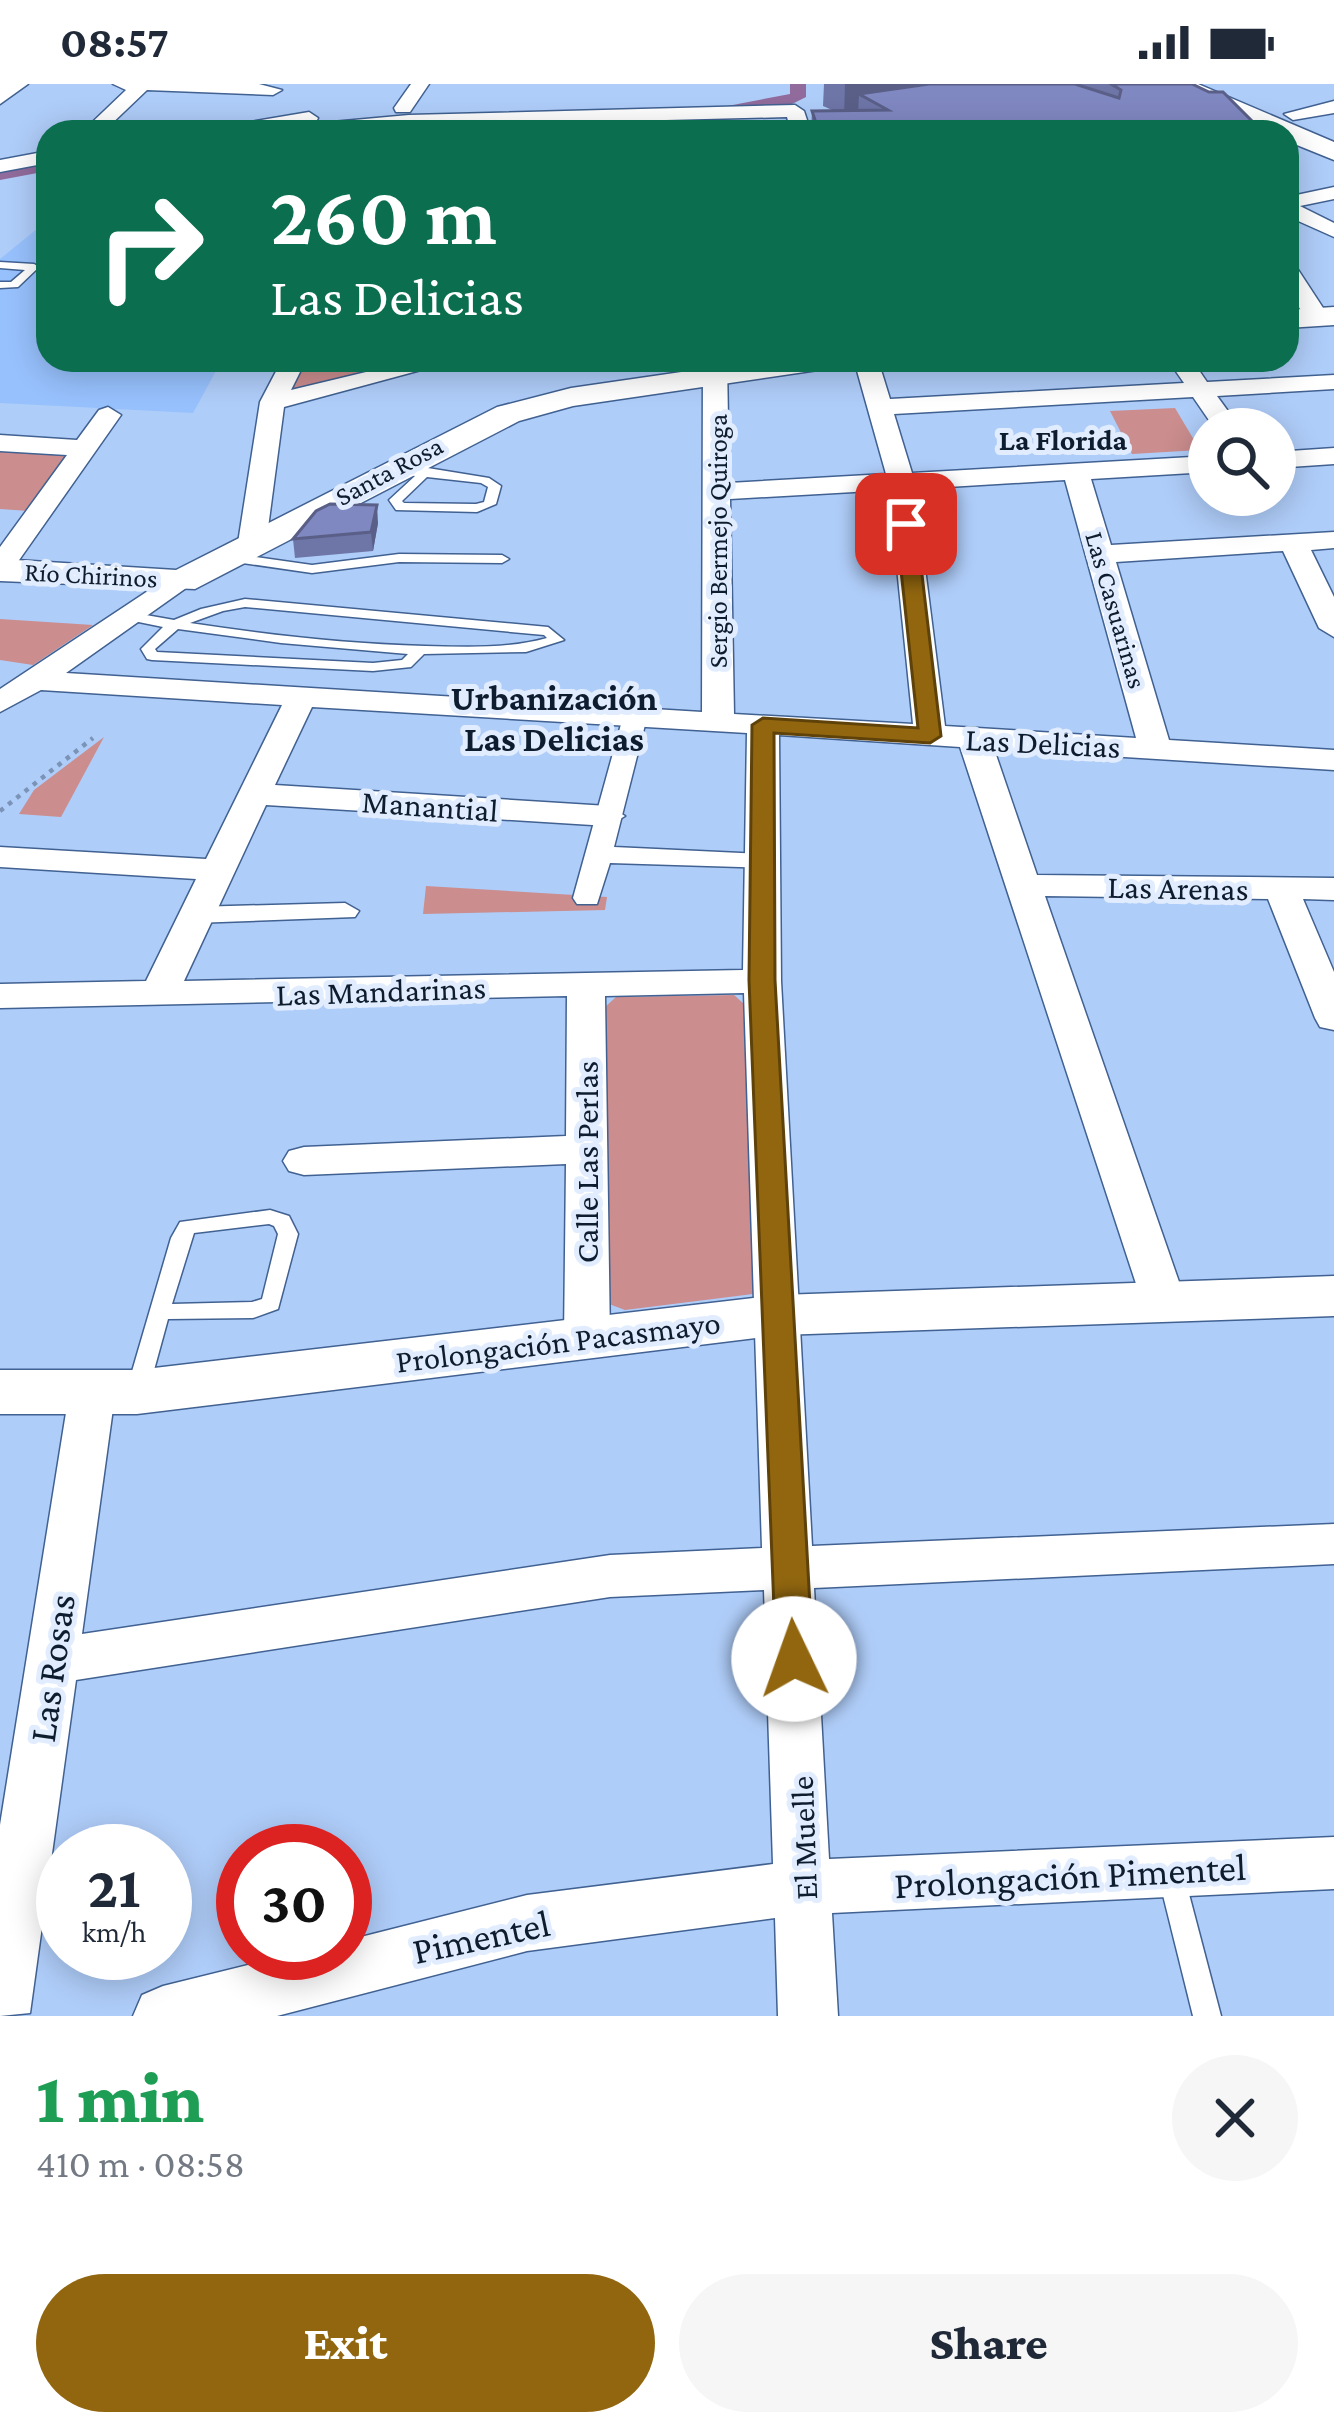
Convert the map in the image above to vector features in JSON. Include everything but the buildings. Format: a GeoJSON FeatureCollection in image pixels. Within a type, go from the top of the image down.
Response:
{"type":"FeatureCollection","features":[{"type":"Feature","properties":{"kind":"main road"},"geometry":{"type":"LineString","coordinates":[[0,96],[14,84]]}},
{"type":"Feature","properties":{"kind":"main road"},"geometry":{"type":"LineString","coordinates":[[1177,84],[1260,120]]}},
{"type":"Feature","properties":{"kind":"main road"},"geometry":{"type":"LineString","coordinates":[[1221,84],[1334,131]]}},
{"type":"Feature","properties":{"kind":"main road"},"geometry":{"type":"LineString","coordinates":[[1299,137],[1334,152]]}},
{"type":"Feature","properties":{"kind":"street"},"geometry":{"type":"LineString","coordinates":[[122,84],[275,87]]}},
{"type":"Feature","properties":{"kind":"street"},"geometry":{"type":"LineString","coordinates":[[105,120],[143,84]]}},
{"type":"Feature","properties":{"kind":"street"},"geometry":{"type":"LineString","coordinates":[[404,108],[420,84]]}},
{"type":"Feature","properties":{"kind":"street"},"geometry":{"type":"LineString","coordinates":[[246,120],[275,87]]}},
{"type":"Feature","properties":{"kind":"street"},"geometry":{"type":"LineString","coordinates":[[290,120],[551,95]]}},
{"type":"Feature","properties":{"kind":"street"},"geometry":{"type":"LineString","coordinates":[[1293,114],[1334,107]]}},
{"type":"Feature","properties":{"kind":"street"},"geometry":{"type":"LineString","coordinates":[[628,120],[795,111],[801,120]]}},
{"type":"Feature","properties":{"kind":"street"},"geometry":{"type":"LineString","coordinates":[[0,166],[36,159]]}},
{"type":"Feature","properties":{"kind":"street"},"geometry":{"type":"LineString","coordinates":[[0,179],[36,173]]}},
{"type":"Feature","properties":{"kind":"street"},"geometry":{"type":"LineString","coordinates":[[1299,203],[1334,193]]}},
{"type":"Feature","properties":{"kind":"street"},"geometry":{"type":"LineString","coordinates":[[1299,212],[1334,231]]}},
{"type":"Feature","properties":{"kind":"street"},"geometry":{"type":"LineString","coordinates":[[1299,284],[1326,317]]}},
{"type":"Feature","properties":{"kind":"street"},"geometry":{"type":"LineString","coordinates":[[240,550],[259,500],[272,402],[288,372]]}},
{"type":"Feature","properties":{"kind":"street"},"geometry":{"type":"LineString","coordinates":[[272,402],[396,372]]}},
{"type":"Feature","properties":{"kind":"street","name":"Santa Rosa"},"geometry":{"type":"LineString","coordinates":[[0,703],[182,580],[309,513],[409,472],[482,424],[542,404],[692,372]]}},
{"type":"Feature","properties":{"kind":"street","name":"Sergio Bermejo Quiroga"},"geometry":{"type":"LineString","coordinates":[[716,372],[718,722]]}},
{"type":"Feature","properties":{"kind":"street"},"geometry":{"type":"LineString","coordinates":[[870,372],[901,482],[930,736]]}},
{"type":"Feature","properties":{"kind":"street"},"geometry":{"type":"LineString","coordinates":[[1189,372],[1214,408]]}},
{"type":"Feature","properties":{"kind":"street"},"geometry":{"type":"LineString","coordinates":[[880,407],[1334,382]]}},
{"type":"Feature","properties":{"kind":"street"},"geometry":{"type":"LineString","coordinates":[[0,568],[107,415]]}},
{"type":"Feature","properties":{"kind":"street"},"geometry":{"type":"LineString","coordinates":[[0,443],[83,448]]}},
{"type":"Feature","properties":{"kind":"street"},"geometry":{"type":"LineString","coordinates":[[1296,459],[1334,456]]}},
{"type":"Feature","properties":{"kind":"street"},"geometry":{"type":"LineString","coordinates":[[719,492],[1188,465]]}},
{"type":"Feature","properties":{"kind":"street","name":"Las Casuarinas"},"geometry":{"type":"LineString","coordinates":[[1076,472],[1155,749]]}},
{"type":"Feature","properties":{"kind":"street"},"geometry":{"type":"LineString","coordinates":[[259,500],[309,513]]}},
{"type":"Feature","properties":{"kind":"street"},"geometry":{"type":"LineString","coordinates":[[0,515],[35,517]]}},
{"type":"Feature","properties":{"kind":"street"},"geometry":{"type":"LineString","coordinates":[[1100,554],[1334,540]]}},
{"type":"Feature","properties":{"kind":"street"},"geometry":{"type":"LineString","coordinates":[[1293,542],[1334,628]]}},
{"type":"Feature","properties":{"kind":"street","name":"Río Chirinos"},"geometry":{"type":"LineString","coordinates":[[0,568],[182,580]]}},
{"type":"Feature","properties":{"kind":"street","name":"Las Delicias"},"geometry":{"type":"LineString","coordinates":[[33,680],[1334,760]]}},
{"type":"Feature","properties":{"kind":"street"},"geometry":{"type":"LineString","coordinates":[[157,997],[214,870],[302,697]]}},
{"type":"Feature","properties":{"kind":"street"},"geometry":{"type":"LineString","coordinates":[[587,898],[635,717]]}},
{"type":"Feature","properties":{"kind":"street","name":"El Muelle"},"geometry":{"type":"LineString","coordinates":[[763,725],[762,980],[808,2016]]}},
{"type":"Feature","properties":{"kind":"street"},"geometry":{"type":"LineString","coordinates":[[974,739],[1164,1302]]}},
{"type":"Feature","properties":{"kind":"street","name":"Manantial"},"geometry":{"type":"LineString","coordinates":[[253,794],[608,816]]}},
{"type":"Feature","properties":{"kind":"street"},"geometry":{"type":"LineString","coordinates":[[597,854],[762,862]]}},
{"type":"Feature","properties":{"kind":"street"},"geometry":{"type":"LineString","coordinates":[[0,857],[214,870]]}},
{"type":"Feature","properties":{"kind":"street","name":"Las Arenas"},"geometry":{"type":"LineString","coordinates":[[1022,885],[1334,889]]}},
{"type":"Feature","properties":{"kind":"street"},"geometry":{"type":"LineString","coordinates":[[1281,888],[1334,1018]]}},
{"type":"Feature","properties":{"kind":"street"},"geometry":{"type":"LineString","coordinates":[[194,915],[345,911]]}},
{"type":"Feature","properties":{"kind":"street","name":"Las Mandarinas"},"geometry":{"type":"LineString","coordinates":[[0,996],[157,997],[762,980]]}},
{"type":"Feature","properties":{"kind":"street","name":"Calle Las Perlas"},"geometry":{"type":"LineString","coordinates":[[586,985],[587,1339]]}},
{"type":"Feature","properties":{"kind":"street"},"geometry":{"type":"LineString","coordinates":[[304,1161],[586,1149]]}},
{"type":"Feature","properties":{"kind":"street","name":"Prolongación Pacasmayo"},"geometry":{"type":"LineString","coordinates":[[3,1400],[115,1393],[780,1315],[1334,1297]]}},
{"type":"Feature","properties":{"kind":"street","name":"Las Rosas"},"geometry":{"type":"LineString","coordinates":[[0,2013],[13,1835],[115,1393]]}},
{"type":"Feature","properties":{"kind":"street"},"geometry":{"type":"LineString","coordinates":[[52,1661],[610,1576],[1334,1544]]}},
{"type":"Feature","properties":{"kind":"street","name":"Prolongación Pimentel"},"geometry":{"type":"LineString","coordinates":[[805,1887],[1334,1863]]}},
{"type":"Feature","properties":{"kind":"street","name":"Pimentel"},"geometry":{"type":"LineString","coordinates":[[163,2016],[526,1923],[805,1887]]}},
{"type":"Feature","properties":{"kind":"lane"},"geometry":{"type":"LineString","coordinates":[[0,265],[34,267],[14,285],[0,285]]}},
{"type":"Feature","properties":{"kind":"lane"},"geometry":{"type":"LineString","coordinates":[[409,472],[482,479],[495,486],[490,504],[477,508],[400,507],[395,500],[409,472]]}},
{"type":"Feature","properties":{"kind":"lane"},"geometry":{"type":"LineString","coordinates":[[240,550],[313,569],[399,558],[502,559]]}},
{"type":"Feature","properties":{"kind":"lane"},"geometry":{"type":"LineString","coordinates":[[129,616],[176,628],[500,654],[536,651],[557,640],[548,631],[291,604],[223,605],[176,628],[153,639],[152,656],[373,668],[406,664],[421,649]]}},
{"type":"Feature","properties":{"kind":"lane"},"geometry":{"type":"LineString","coordinates":[[115,1393],[161,1312],[187,1226],[271,1217],[282,1222],[288,1234],[271,1304],[253,1310],[161,1312]]}},
{"type":"Feature","properties":{"kind":"lane"},"geometry":{"type":"LineString","coordinates":[[1169,1870],[1207,2016]]}},
{"type":"Feature","properties":{"kind":"path"},"geometry":{"type":"LineString","coordinates":[[0,811],[93,738]]}},
{"type":"Feature","properties":{"kind":"shaded area"},"geometry":{"type":"Polygon","coordinates":[[[36,230],[36,372],[215,372],[193,413],[0,403],[0,259],[36,230]]]}},
{"type":"Feature","properties":{"kind":"shaded area"},"geometry":{"type":"Polygon","coordinates":[[[298,372],[387,372],[306,392],[290,390],[298,372]]]}},
{"type":"Feature","properties":{"kind":"shaded area"},"geometry":{"type":"Polygon","coordinates":[[[1175,408],[1188,430],[1188,451],[1132,454],[1110,411],[1175,408]]]}},
{"type":"Feature","properties":{"kind":"shaded area"},"geometry":{"type":"Polygon","coordinates":[[[0,447],[71,451],[29,511],[0,509],[0,447]]]}},
{"type":"Feature","properties":{"kind":"shaded area"},"geometry":{"type":"Polygon","coordinates":[[[0,619],[93,625],[33,665],[0,660],[0,619]]]}},
{"type":"Feature","properties":{"kind":"shaded area"},"geometry":{"type":"Polygon","coordinates":[[[104,737],[61,817],[19,814],[34,790],[104,737]]]}},
{"type":"Feature","properties":{"kind":"shaded area"},"geometry":{"type":"Polygon","coordinates":[[[426,886],[607,897],[605,910],[423,914],[426,886]]]}},
{"type":"Feature","properties":{"kind":"shaded area"},"geometry":{"type":"Polygon","coordinates":[[[734,995],[744,1004],[753,1294],[625,1310],[609,1304],[604,1008],[616,997],[734,995]]]}},
{"type":"Feature","properties":{"kind":"waterway"},"geometry":{"type":"LineString","coordinates":[[726,108],[780,105],[798,97],[798,84]]}},
{"type":"Feature","properties":{"kind":"waterway"},"geometry":{"type":"LineString","coordinates":[[0,174],[36,168]]}},
{"type":"Feature","properties":{"kind":"district","name":"La Florida"},"geometry":{"type":"Point","coordinates":[1063,440]}},
{"type":"Feature","properties":{"kind":"district","name":"Urbanización Las Delicias"},"geometry":{"type":"Point","coordinates":[554,718]}},
{"type":"Feature","properties":{"kind":"route"},"geometry":{"type":"LineString","coordinates":[[794,1659],[762,980],[763,725],[930,736],[906,524]]}}]}
